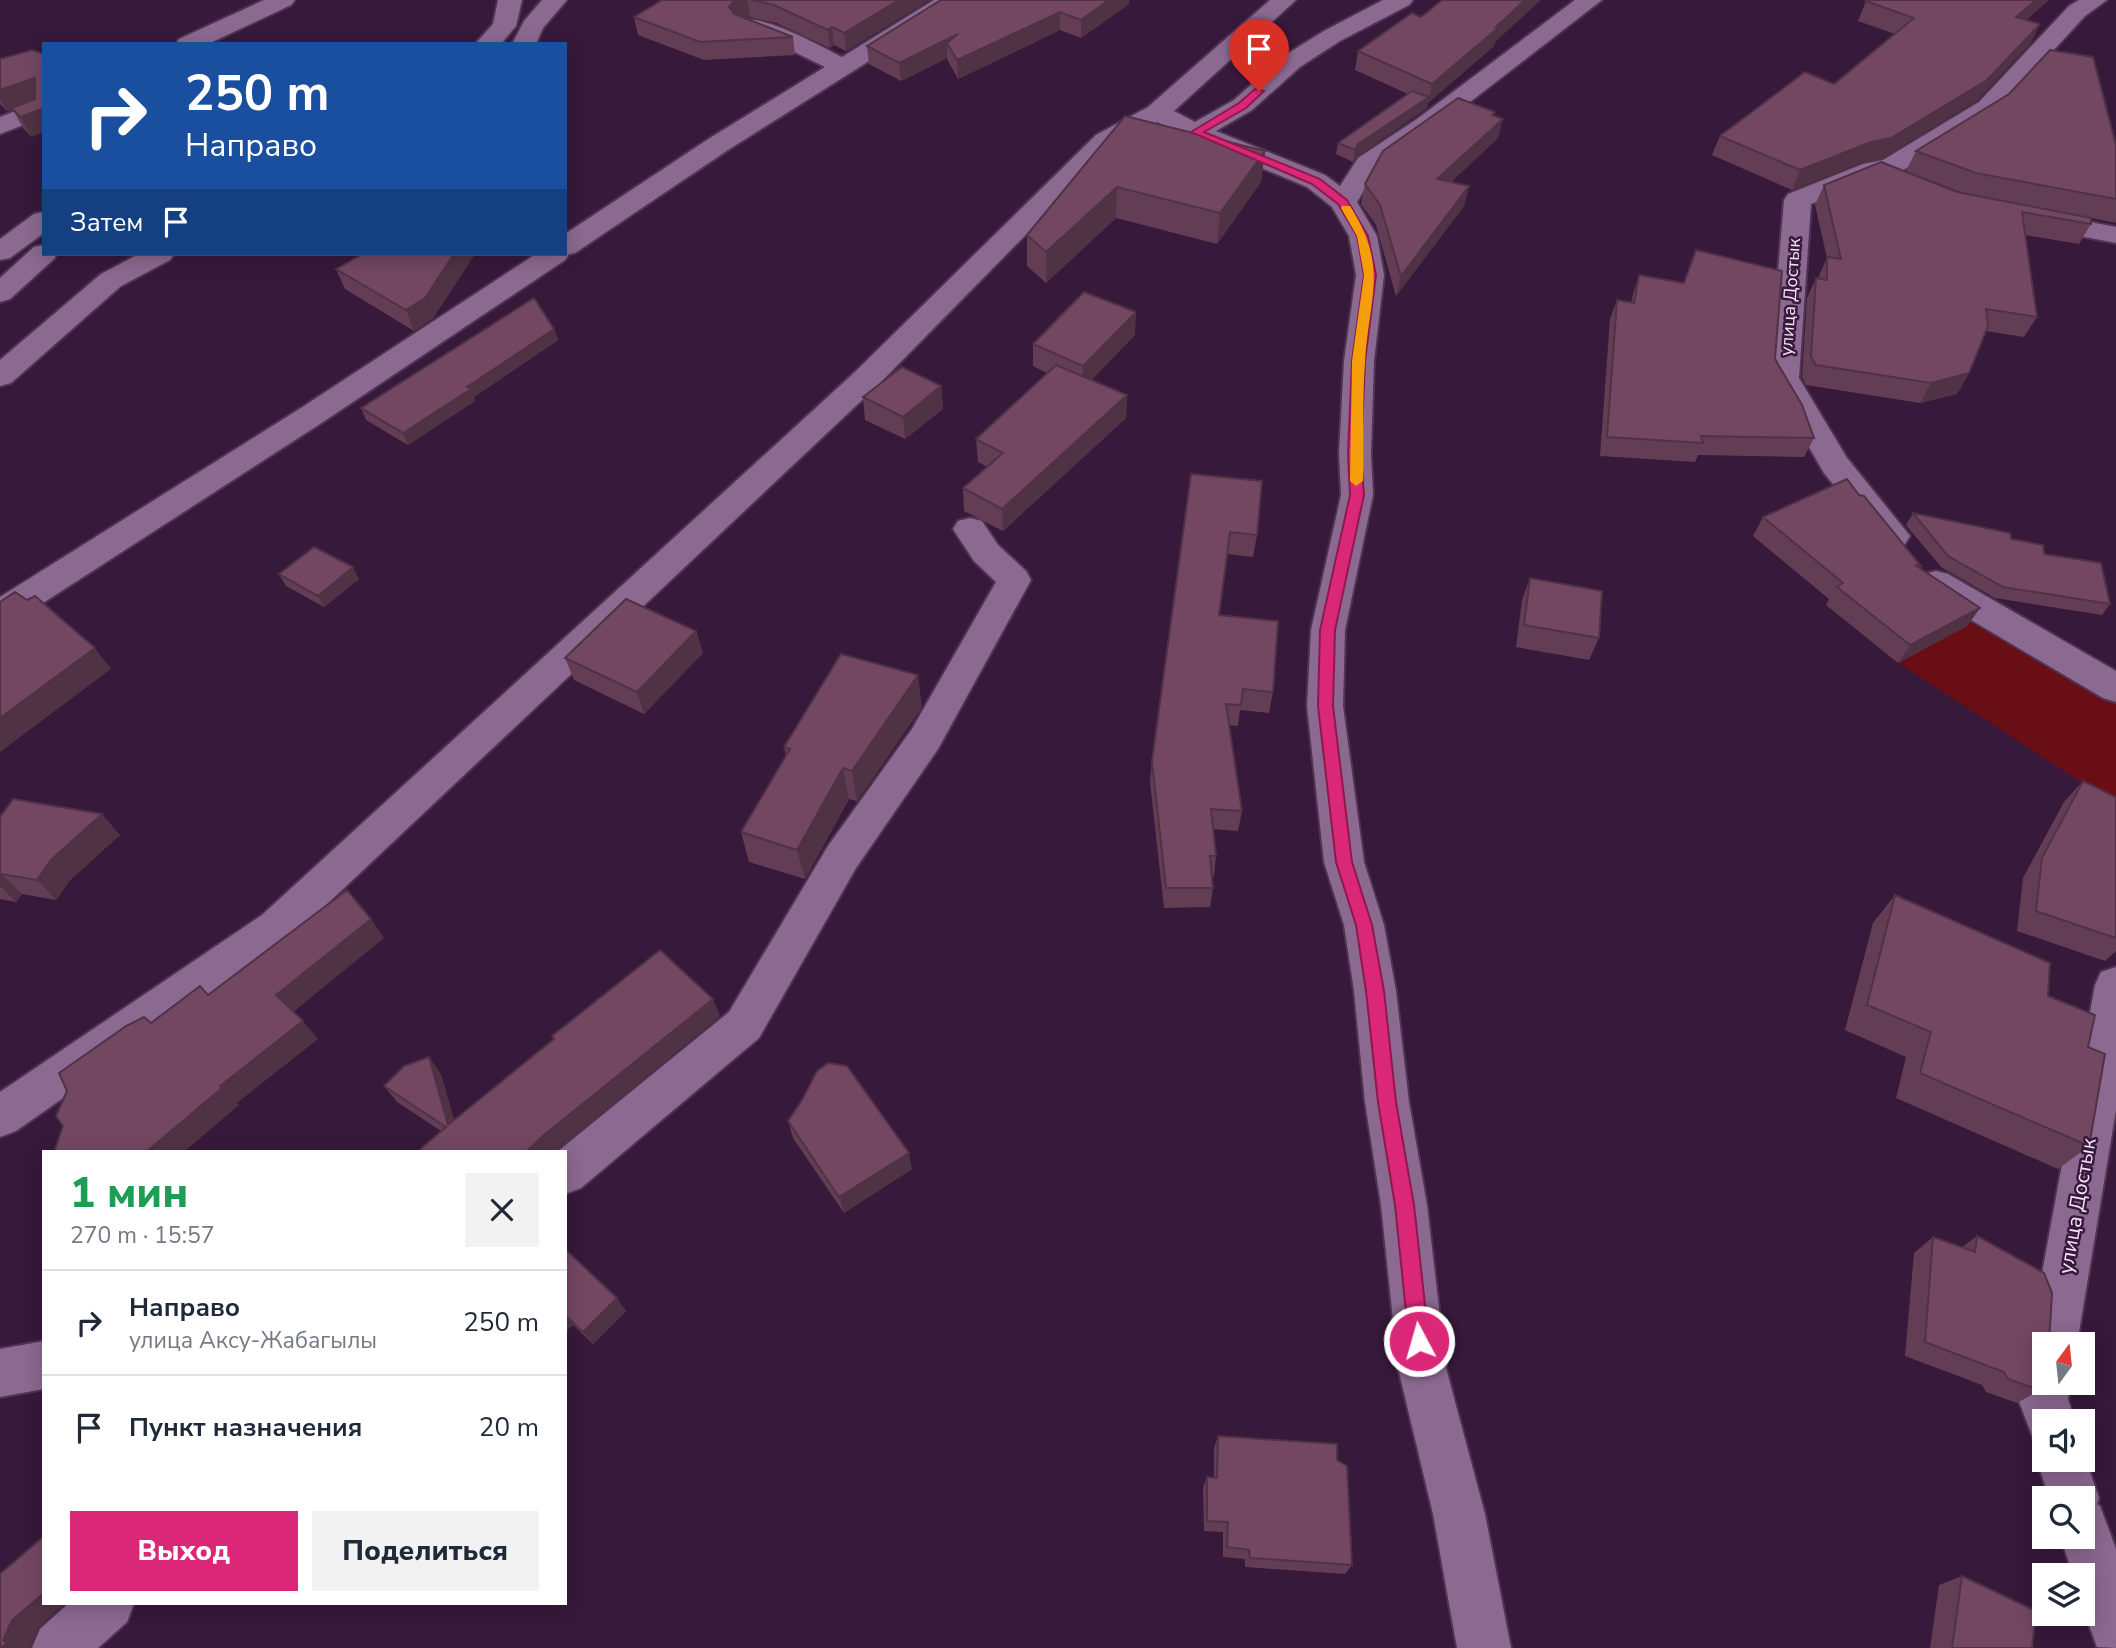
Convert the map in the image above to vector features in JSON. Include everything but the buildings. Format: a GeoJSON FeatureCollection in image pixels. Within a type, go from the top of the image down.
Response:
{"type":"FeatureCollection","features":[{"type":"Feature","properties":{"kind":"street"},"geometry":{"type":"LineString","coordinates":[[192,42],[283,0]]}},
{"type":"Feature","properties":{"kind":"street"},"geometry":{"type":"LineString","coordinates":[[489,42],[504,26],[510,0]]}},
{"type":"Feature","properties":{"kind":"street"},"geometry":{"type":"LineString","coordinates":[[524,42],[533,26],[555,0]]}},
{"type":"Feature","properties":{"kind":"street"},"geometry":{"type":"LineString","coordinates":[[567,246],[841,66],[950,0]]}},
{"type":"Feature","properties":{"kind":"street"},"geometry":{"type":"LineString","coordinates":[[0,1117],[276,927],[866,380],[1105,140],[1157,112],[1284,0]]}},
{"type":"Feature","properties":{"kind":"street"},"geometry":{"type":"LineString","coordinates":[[1196,132],[1242,105],[1291,62],[1322,42],[1401,0]]}},
{"type":"Feature","properties":{"kind":"street"},"geometry":{"type":"LineString","coordinates":[[1329,192],[1336,179],[1367,164],[1426,124],[1590,0]]}},
{"type":"Feature","properties":{"kind":"street","name":"улица Достык"},"geometry":{"type":"LineString","coordinates":[[2095,0],[2077,11],[1988,107],[1891,166],[1872,170],[1798,200],[1784,377],[1835,465],[1927,578],[2001,633],[2116,688]]}},
{"type":"Feature","properties":{"kind":"street"},"geometry":{"type":"LineString","coordinates":[[747,25],[791,41],[841,66]]}},
{"type":"Feature","properties":{"kind":"street"},"geometry":{"type":"LineString","coordinates":[[0,126],[42,109]]}},
{"type":"Feature","properties":{"kind":"street"},"geometry":{"type":"LineString","coordinates":[[1157,112],[1329,192],[1363,236],[1370,275],[1359,361],[1355,454],[1357,495],[1328,630],[1325,706],[1344,862],[1364,925],[1375,991],[1387,1102],[1404,1205],[1422,1368],[1458,1514],[1484,1648]]}},
{"type":"Feature","properties":{"kind":"street"},"geometry":{"type":"LineString","coordinates":[[1872,170],[1913,187]]}},
{"type":"Feature","properties":{"kind":"street"},"geometry":{"type":"LineString","coordinates":[[2010,214],[2116,235]]}},
{"type":"Feature","properties":{"kind":"street"},"geometry":{"type":"LineString","coordinates":[[0,252],[42,221]]}},
{"type":"Feature","properties":{"kind":"street"},"geometry":{"type":"LineString","coordinates":[[0,293],[42,255]]}},
{"type":"Feature","properties":{"kind":"street"},"geometry":{"type":"LineString","coordinates":[[0,376],[111,280],[156,256]]}},
{"type":"Feature","properties":{"kind":"street"},"geometry":{"type":"LineString","coordinates":[[0,614],[312,415],[552,256]]}},
{"type":"Feature","properties":{"kind":"street"},"geometry":{"type":"LineString","coordinates":[[567,1171],[681,1080],[744,1025],[842,857],[925,739],[1014,580],[986,553],[970,529]]}},
{"type":"Feature","properties":{"kind":"street","name":"улица Достык"},"geometry":{"type":"LineString","coordinates":[[2055,1332],[2116,985]]}},
{"type":"Feature","properties":{"kind":"street"},"geometry":{"type":"LineString","coordinates":[[0,1373],[42,1365]]}},
{"type":"Feature","properties":{"kind":"street"},"geometry":{"type":"LineString","coordinates":[[2090,1549],[2116,1628]]}},
{"type":"Feature","properties":{"kind":"street"},"geometry":{"type":"LineString","coordinates":[[59,1648],[106,1605]]}},
{"type":"Feature","properties":{"kind":"shaded area"},"geometry":{"type":"Polygon","coordinates":[[[1967,603],[2116,690],[2116,805],[1885,654],[1967,603]]]}},
{"type":"Feature","properties":{"kind":"slow traffic"},"geometry":{"type":"LineString","coordinates":[[1346,208],[1363,236],[1370,275],[1359,361],[1356,481]]}},
{"type":"Feature","properties":{"kind":"route"},"geometry":{"type":"LineString","coordinates":[[1259,91],[1242,105],[1196,132],[1316,181],[1343,202],[1363,236],[1370,275],[1359,361],[1355,454],[1357,495],[1336,580],[1328,630],[1325,706],[1344,862],[1364,925],[1375,991],[1419,1341]]}}]}
